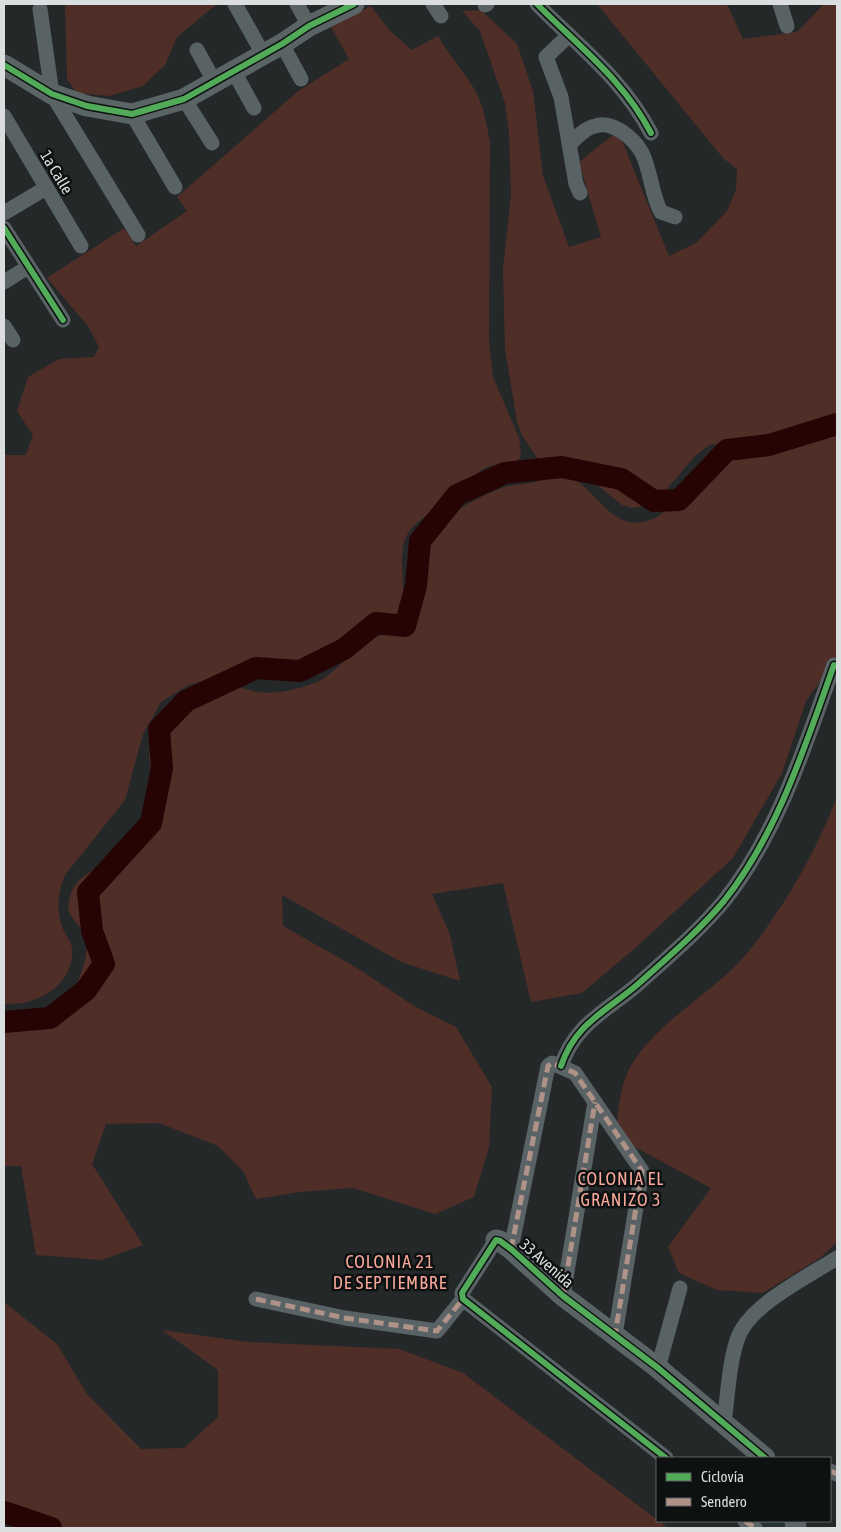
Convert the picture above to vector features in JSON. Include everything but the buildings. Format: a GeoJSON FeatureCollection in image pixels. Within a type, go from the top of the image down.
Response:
{"type":"FeatureCollection","features":[{"type":"Feature","properties":{"kind":"street"},"geometry":{"type":"LineString","coordinates":[[234,4],[263,54]]}},
{"type":"Feature","properties":{"kind":"street"},"geometry":{"type":"LineString","coordinates":[[297,4],[310,26]]}},
{"type":"Feature","properties":{"kind":"street"},"geometry":{"type":"LineString","coordinates":[[4,65],[52,94],[86,106],[132,114],[184,100],[310,26],[354,4]]}},
{"type":"Feature","properties":{"kind":"street"},"geometry":{"type":"LineString","coordinates":[[537,4],[568,36],[611,74],[634,103],[651,133]]}},
{"type":"Feature","properties":{"kind":"street"},"geometry":{"type":"LineString","coordinates":[[780,4],[787,26]]}},
{"type":"Feature","properties":{"kind":"street"},"geometry":{"type":"LineString","coordinates":[[40,9],[52,94],[138,236]]}},
{"type":"Feature","properties":{"kind":"street"},"geometry":{"type":"LineString","coordinates":[[568,36],[546,57],[561,97],[576,184],[580,192]]}},
{"type":"Feature","properties":{"kind":"street"},"geometry":{"type":"LineString","coordinates":[[282,44],[301,79]]}},
{"type":"Feature","properties":{"kind":"street"},"geometry":{"type":"LineString","coordinates":[[197,50],[214,81]]}},
{"type":"Feature","properties":{"kind":"street"},"geometry":{"type":"LineString","coordinates":[[233,70],[254,108]]}},
{"type":"Feature","properties":{"kind":"street"},"geometry":{"type":"LineString","coordinates":[[184,100],[212,143]]}},
{"type":"Feature","properties":{"kind":"street"},"geometry":{"type":"LineString","coordinates":[[132,114],[175,187]]}},
{"type":"Feature","properties":{"kind":"street"},"geometry":{"type":"LineString","coordinates":[[570,144],[586,130],[600,124],[612,126],[626,134],[642,152],[661,212],[675,217]]}},
{"type":"Feature","properties":{"kind":"street","name":"1a Calle"},"geometry":{"type":"LineString","coordinates":[[6,125],[81,246]]}},
{"type":"Feature","properties":{"kind":"street"},"geometry":{"type":"LineString","coordinates":[[4,213],[46,188]]}},
{"type":"Feature","properties":{"kind":"street"},"geometry":{"type":"LineString","coordinates":[[4,228],[63,320]]}},
{"type":"Feature","properties":{"kind":"street"},"geometry":{"type":"LineString","coordinates":[[4,282],[28,267]]}},
{"type":"Feature","properties":{"kind":"street"},"geometry":{"type":"LineString","coordinates":[[4,326],[13,340]]}},
{"type":"Feature","properties":{"kind":"street"},"geometry":{"type":"LineString","coordinates":[[561,1066],[570,1044],[589,1021],[636,985],[687,938],[723,902],[750,865],[802,755],[834,665]]}},
{"type":"Feature","properties":{"kind":"street"},"geometry":{"type":"LineString","coordinates":[[503,1245],[548,1066],[552,1063],[575,1073],[642,1171],[615,1336]]}},
{"type":"Feature","properties":{"kind":"street"},"geometry":{"type":"LineString","coordinates":[[563,1296],[595,1102]]}},
{"type":"Feature","properties":{"kind":"street","name":"33 Avenida"},"geometry":{"type":"LineString","coordinates":[[256,1300],[344,1318],[436,1332],[463,1299],[462,1293],[503,1245],[563,1296],[658,1368],[764,1457]]}},
{"type":"Feature","properties":{"kind":"street"},"geometry":{"type":"LineString","coordinates":[[724,1422],[734,1351],[739,1335],[747,1322],[767,1304],[837,1258]]}},
{"type":"Feature","properties":{"kind":"street"},"geometry":{"type":"LineString","coordinates":[[658,1368],[680,1288]]}},
{"type":"Feature","properties":{"kind":"street"},"geometry":{"type":"LineString","coordinates":[[463,1299],[665,1457]]}},
{"type":"Feature","properties":{"kind":"shaded area"},"geometry":{"type":"Polygon","coordinates":[[[65,4],[217,4],[177,37],[165,65],[143,86],[109,96],[77,93],[67,79],[65,4]]]}},
{"type":"Feature","properties":{"kind":"shaded area"},"geometry":{"type":"Polygon","coordinates":[[[597,4],[727,4],[743,39],[797,32],[824,4],[837,4],[837,420],[756,438],[709,445],[695,456],[660,497],[646,506],[632,508],[622,505],[590,479],[538,459],[523,437],[517,422],[505,349],[503,269],[511,194],[509,132],[505,103],[480,31],[462,11],[481,10],[517,44],[533,91],[543,176],[569,247],[601,237],[579,162],[618,131],[669,256],[696,243],[727,211],[736,190],[737,169],[723,158],[597,4]]]}},
{"type":"Feature","properties":{"kind":"shaded area"},"geometry":{"type":"Polygon","coordinates":[[[371,6],[389,30],[412,50],[438,36],[473,86],[482,106],[490,143],[489,341],[493,377],[519,438],[521,455],[518,461],[494,465],[481,470],[450,501],[426,516],[413,527],[404,543],[402,552],[403,588],[397,615],[371,620],[356,627],[312,669],[302,676],[277,678],[227,674],[188,685],[161,702],[143,734],[125,800],[65,875],[59,894],[59,914],[62,927],[72,948],[71,961],[67,973],[51,991],[40,997],[16,1004],[4,1004],[4,455],[26,455],[33,435],[17,411],[28,377],[59,359],[94,357],[99,347],[88,326],[47,278],[124,228],[136,246],[187,211],[177,197],[297,92],[349,59],[331,27],[371,6]]]}},
{"type":"Feature","properties":{"kind":"shaded area"},"geometry":{"type":"Polygon","coordinates":[[[837,433],[837,658],[806,701],[782,773],[733,858],[634,949],[582,993],[531,1002],[503,883],[432,894],[450,935],[460,981],[401,962],[282,895],[283,926],[357,968],[414,1006],[456,1027],[492,1087],[489,1147],[474,1197],[435,1214],[353,1188],[299,1192],[256,1199],[243,1171],[218,1146],[159,1123],[106,1124],[92,1164],[143,1245],[102,1260],[36,1255],[21,1166],[4,1166],[4,1030],[33,1027],[44,1023],[54,1017],[70,1000],[82,969],[87,945],[82,930],[69,911],[69,899],[78,882],[86,875],[126,855],[142,841],[148,827],[152,802],[152,776],[149,757],[151,745],[166,715],[186,698],[211,687],[231,685],[257,692],[272,693],[297,689],[312,684],[326,677],[372,638],[404,628],[410,617],[417,557],[432,529],[446,517],[496,490],[561,475],[578,482],[611,513],[630,522],[641,522],[662,514],[675,500],[691,475],[698,468],[717,457],[738,451],[789,444],[837,433]]]}},
{"type":"Feature","properties":{"kind":"shaded area"},"geometry":{"type":"Polygon","coordinates":[[[837,797],[837,1242],[820,1258],[763,1293],[717,1290],[679,1273],[668,1247],[711,1188],[616,1137],[624,1081],[632,1064],[658,1032],[735,966],[763,933],[788,896],[810,858],[837,797]]]}},
{"type":"Feature","properties":{"kind":"shaded area"},"geometry":{"type":"Polygon","coordinates":[[[5,1303],[57,1344],[87,1394],[141,1449],[184,1448],[218,1417],[218,1370],[162,1330],[247,1342],[399,1349],[463,1373],[656,1519],[656,1522],[660,1522],[668,1528],[47,1528],[4,1519],[5,1303]]]}},
{"type":"Feature","properties":{"kind":"shaded area"},"geometry":{"type":"Polygon","coordinates":[[[754,1522],[789,1522],[790,1528],[762,1528],[754,1522]]]}},
{"type":"Feature","properties":{"kind":"waterway"},"geometry":{"type":"LineString","coordinates":[[4,1022],[50,1018],[86,990],[104,964],[92,931],[88,892],[151,823],[162,768],[159,729],[186,701],[256,668],[300,671],[344,649],[376,623],[405,626],[416,586],[420,541],[457,495],[505,473],[562,467],[621,479],[654,501],[679,500],[727,450],[769,445],[837,424]]}},
{"type":"Feature","properties":{"kind":"waterway"},"geometry":{"type":"LineString","coordinates":[[4,1512],[51,1528]]}},
{"type":"Feature","properties":{"kind":"marked path"},"geometry":{"type":"LineString","coordinates":[[511,1249],[548,1066],[552,1063],[575,1073],[642,1171],[615,1335]]}},
{"type":"Feature","properties":{"kind":"marked path"},"geometry":{"type":"LineString","coordinates":[[563,1296],[595,1102]]}},
{"type":"Feature","properties":{"kind":"marked path"},"geometry":{"type":"LineString","coordinates":[[256,1299],[345,1318],[437,1331],[463,1299]]}},
{"type":"Feature","properties":{"kind":"marked path"},"geometry":{"type":"LineString","coordinates":[[831,1471],[837,1474]]}},
{"type":"Feature","properties":{"kind":"marked path"},"geometry":{"type":"LineString","coordinates":[[746,1522],[755,1528]]}},
{"type":"Feature","properties":{"kind":"cycle path"},"geometry":{"type":"LineString","coordinates":[[4,65],[52,94],[87,106],[132,114],[184,99],[282,44],[309,26],[354,4]]}},
{"type":"Feature","properties":{"kind":"cycle path"},"geometry":{"type":"LineString","coordinates":[[537,4],[599,64],[627,96],[651,133]]}},
{"type":"Feature","properties":{"kind":"cycle path"},"geometry":{"type":"LineString","coordinates":[[4,228],[63,320]]}},
{"type":"Feature","properties":{"kind":"cycle path"},"geometry":{"type":"LineString","coordinates":[[561,1066],[574,1039],[583,1029],[637,985],[693,934],[724,901],[743,875],[775,818],[801,757],[834,665]]}},
{"type":"Feature","properties":{"kind":"cycle path"},"geometry":{"type":"LineString","coordinates":[[665,1457],[463,1299],[462,1293],[496,1240],[511,1249],[563,1296],[658,1368],[764,1457]]}},
{"type":"Feature","properties":{"kind":"district","name":"COLONIA EL GRANIZO 3"},"geometry":{"type":"Point","coordinates":[621,1188]}},
{"type":"Feature","properties":{"kind":"district","name":"COLONIA 21 DE SEPTIEMBRE"},"geometry":{"type":"Point","coordinates":[390,1271]}}]}
